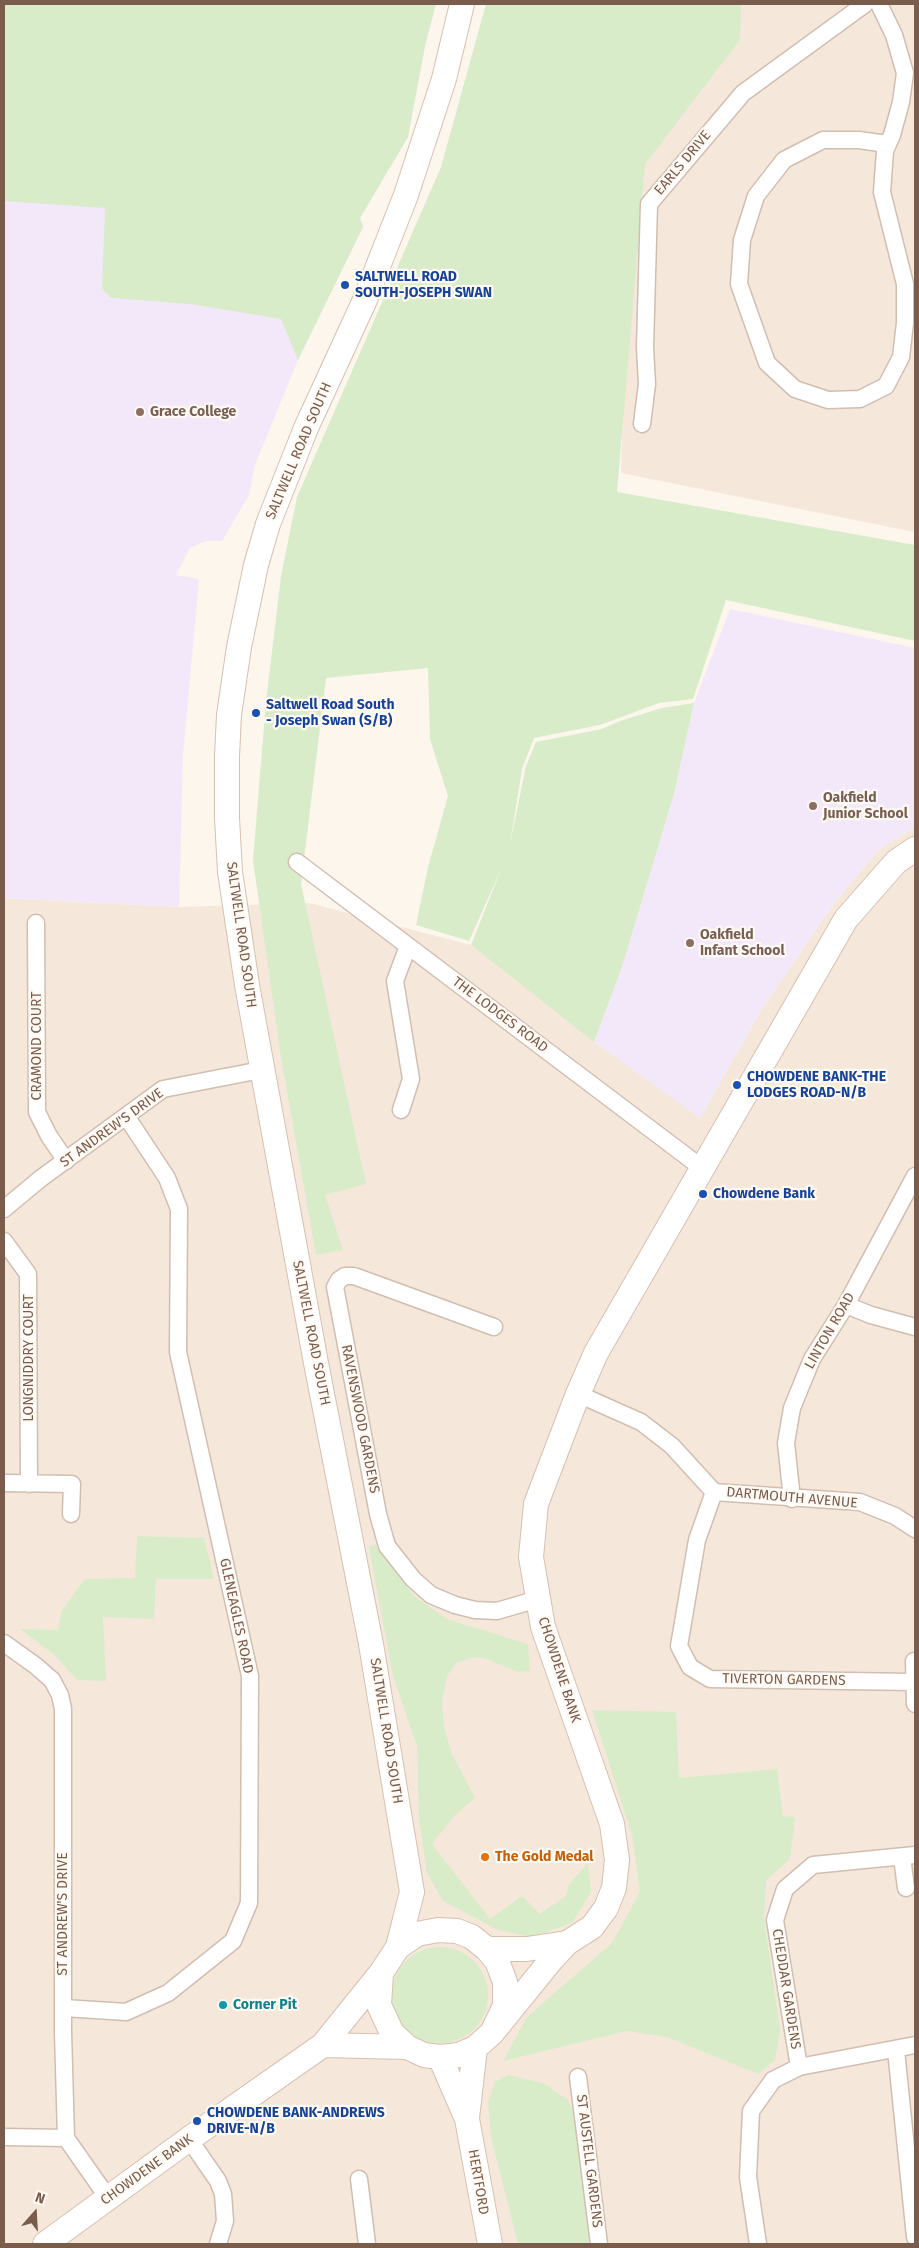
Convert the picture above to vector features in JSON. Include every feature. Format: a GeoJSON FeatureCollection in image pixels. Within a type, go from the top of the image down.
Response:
{"type":"FeatureCollection","features":[{"type":"Feature","properties":{"kind":"street","name":"SALTWELL ROAD SOUTH"},"geometry":{"type":"LineString","coordinates":[[398,1947],[412,1892],[371,1644],[261,1070],[230,872],[226,756],[229,715],[239,647],[256,565],[278,495],[306,428],[364,302],[399,211],[444,79],[462,4]]}},
{"type":"Feature","properties":{"kind":"street","name":"EARLS DRIVE"},"geometry":{"type":"LineString","coordinates":[[642,424],[647,384],[645,348],[649,204],[743,93],[866,4]]}},
{"type":"Feature","properties":{"kind":"street"},"geometry":{"type":"LineString","coordinates":[[879,4],[894,35],[905,73],[892,135],[886,144],[882,192],[905,284],[905,324],[901,357],[886,386],[860,398],[828,400],[795,389],[767,363],[739,284],[742,240],[756,196],[784,160],[823,140],[859,140],[886,144]]}},
{"type":"Feature","properties":{"kind":"street","name":"CHOWDENE BANK"},"geometry":{"type":"LineString","coordinates":[[484,2040],[552,1959],[568,1944],[592,1927],[606,1908],[614,1888],[617,1860],[612,1824],[542,1627],[531,1556],[536,1504],[578,1394],[596,1353],[846,919],[896,862],[915,849]]}},
{"type":"Feature","properties":{"kind":"street","name":"THE LODGES ROAD"},"geometry":{"type":"LineString","coordinates":[[297,862],[702,1168]]}},
{"type":"Feature","properties":{"kind":"street","name":"CRAMOND COURT"},"geometry":{"type":"LineString","coordinates":[[36,924],[37,1112],[49,1136],[66,1161]]}},
{"type":"Feature","properties":{"kind":"street"},"geometry":{"type":"LineString","coordinates":[[401,1110],[412,1079],[395,981],[408,946]]}},
{"type":"Feature","properties":{"kind":"street","name":"ST ANDREW'S DRIVE"},"geometry":{"type":"LineString","coordinates":[[4,1209],[163,1089],[261,1070]]}},
{"type":"Feature","properties":{"kind":"street","name":"GLENEAGLES ROAD"},"geometry":{"type":"LineString","coordinates":[[64,2008],[126,2012],[168,1992],[232,1941],[249,1903],[250,1676],[178,1352],[179,1209],[167,1178],[126,1116]]}},
{"type":"Feature","properties":{"kind":"street","name":"LINTON ROAD"},"geometry":{"type":"LineString","coordinates":[[792,1499],[786,1443],[792,1408],[812,1359],[846,1305],[915,1176]]}},
{"type":"Feature","properties":{"kind":"street","name":"LONGNIDDRY COURT"},"geometry":{"type":"LineString","coordinates":[[4,1241],[28,1274],[29,1484]]}},
{"type":"Feature","properties":{"kind":"street","name":"RAVENSWOOD GARDENS"},"geometry":{"type":"LineString","coordinates":[[494,1327],[354,1276],[345,1276],[339,1280],[335,1287],[378,1514],[387,1546],[413,1579],[431,1595],[455,1605],[475,1610],[497,1611],[538,1599]]}},
{"type":"Feature","properties":{"kind":"street"},"geometry":{"type":"LineString","coordinates":[[846,1305],[871,1316],[915,1327]]}},
{"type":"Feature","properties":{"kind":"street","name":"DARTMOUTH AVENUE"},"geometry":{"type":"LineString","coordinates":[[578,1394],[641,1422],[672,1446],[714,1492],[792,1499],[860,1502],[895,1516],[915,1529]]}},
{"type":"Feature","properties":{"kind":"street"},"geometry":{"type":"LineString","coordinates":[[4,1483],[72,1484],[71,1514]]}},
{"type":"Feature","properties":{"kind":"street","name":"TIVERTON GARDENS"},"geometry":{"type":"LineString","coordinates":[[714,1492],[697,1540],[679,1646],[690,1667],[710,1679],[914,1682]]}},
{"type":"Feature","properties":{"kind":"street","name":"ST ANDREW'S DRIVE"},"geometry":{"type":"LineString","coordinates":[[4,1643],[52,1680],[60,1695],[62,1709],[66,2138]]}},
{"type":"Feature","properties":{"kind":"street"},"geometry":{"type":"LineString","coordinates":[[914,1661],[915,1704]]}},
{"type":"Feature","properties":{"kind":"street","name":"CHEDDAR GARDENS"},"geometry":{"type":"LineString","coordinates":[[799,2066],[775,1920],[785,1889],[813,1865],[909,1856],[906,1888]]}},
{"type":"Feature","properties":{"kind":"street","name":"SALTWELL ROAD SOUTH"},"geometry":{"type":"LineString","coordinates":[[412,1892],[438,1930]]}},
{"type":"Feature","properties":{"kind":"street"},"geometry":{"type":"LineString","coordinates":[[438,1930],[457,1932],[472,1937],[487,1948],[498,1962],[505,1982],[505,2006],[484,2040],[460,2055],[440,2057],[424,2055],[407,2047],[392,2033],[379,2005],[382,1973],[398,1947],[417,1934],[438,1930]]}},
{"type":"Feature","properties":{"kind":"street","name":"CHOWDENE BANK"},"geometry":{"type":"LineString","coordinates":[[487,1948],[527,1949],[568,1944]]}},
{"type":"Feature","properties":{"kind":"street","name":"CHOWDENE BANK"},"geometry":{"type":"LineString","coordinates":[[45,2244],[189,2139],[323,2045],[382,1973]]}},
{"type":"Feature","properties":{"kind":"street","name":"HERTFORD"},"geometry":{"type":"LineString","coordinates":[[467,2119],[484,2040]]}},
{"type":"Feature","properties":{"kind":"street"},"geometry":{"type":"LineString","coordinates":[[323,2045],[407,2047]]}},
{"type":"Feature","properties":{"kind":"street"},"geometry":{"type":"LineString","coordinates":[[758,2244],[748,2177],[751,2111],[773,2080],[799,2066],[915,2046]]}},
{"type":"Feature","properties":{"kind":"street"},"geometry":{"type":"LineString","coordinates":[[896,2050],[915,2236]]}},
{"type":"Feature","properties":{"kind":"street","name":"HERTFORD"},"geometry":{"type":"LineString","coordinates":[[440,2057],[467,2119],[490,2244]]}},
{"type":"Feature","properties":{"kind":"street","name":"ST AUSTELL GARDENS"},"geometry":{"type":"LineString","coordinates":[[578,2077],[599,2244]]}},
{"type":"Feature","properties":{"kind":"street"},"geometry":{"type":"LineString","coordinates":[[4,2137],[66,2138],[108,2198]]}},
{"type":"Feature","properties":{"kind":"street"},"geometry":{"type":"LineString","coordinates":[[189,2139],[218,2181],[223,2194],[225,2221],[221,2244]]}},
{"type":"Feature","properties":{"kind":"street"},"geometry":{"type":"LineString","coordinates":[[359,2179],[367,2244]]}},
{"type":"Feature","properties":{"kind":"shaded area","name":"Grace College"},"geometry":{"type":"Polygon","coordinates":[[[4,4],[436,4],[425,46],[408,137],[360,218],[363,227],[298,360],[255,465],[249,495],[222,541],[206,541],[190,548],[176,575],[199,579],[183,755],[179,907],[4,898],[4,4]]]}},
{"type":"Feature","properties":{"kind":"shaded area"},"geometry":{"type":"Polygon","coordinates":[[[726,4],[915,4],[915,532],[621,473],[629,159],[726,4]]]}},
{"type":"Feature","properties":{"kind":"shaded area","name":"Oakfield Junior School"},"geometry":{"type":"Polygon","coordinates":[[[730,609],[915,648],[915,827],[878,850],[835,902],[763,1007],[700,1118],[594,1042],[622,967],[674,794],[694,703],[730,609]]]}},
{"type":"Feature","properties":{"kind":"shaded area"},"geometry":{"type":"Polygon","coordinates":[[[915,827],[915,2244],[4,2244],[4,898],[179,907],[309,903],[471,945],[700,1118],[763,1007],[835,902],[878,850],[915,827]]]}},
{"type":"Feature","properties":{"kind":"green space"},"geometry":{"type":"Polygon","coordinates":[[[4,4],[436,4],[425,46],[408,137],[360,218],[363,227],[298,360],[281,319],[190,304],[111,298],[102,289],[105,208],[4,201],[4,4]]]}},
{"type":"Feature","properties":{"kind":"green space"},"geometry":{"type":"Polygon","coordinates":[[[486,4],[741,4],[740,40],[645,164],[617,492],[915,545],[915,641],[726,600],[693,699],[659,703],[600,725],[534,738],[522,769],[510,844],[526,766],[536,742],[602,729],[620,721],[662,708],[694,703],[674,794],[622,967],[594,1042],[471,945],[502,867],[469,941],[416,925],[428,867],[448,796],[430,739],[428,668],[326,678],[301,884],[366,1184],[325,1195],[343,1250],[316,1255],[281,1057],[253,860],[266,702],[281,576],[297,497],[441,167],[486,4]]]}},
{"type":"Feature","properties":{"kind":"green space"},"geometry":{"type":"Polygon","coordinates":[[[137,1536],[204,1538],[214,1579],[156,1579],[154,1619],[103,1617],[106,1681],[77,1680],[55,1655],[20,1629],[58,1630],[61,1612],[85,1579],[135,1578],[137,1536]]]}},
{"type":"Feature","properties":{"kind":"green space"},"geometry":{"type":"Polygon","coordinates":[[[375,1545],[415,1597],[447,1619],[528,1644],[530,1671],[518,1672],[484,1658],[470,1658],[456,1663],[447,1676],[442,1702],[444,1727],[452,1754],[475,1798],[455,1815],[432,1844],[490,1919],[522,1896],[540,1914],[566,1896],[569,1884],[588,1863],[591,1892],[572,1923],[531,1937],[498,1930],[443,1901],[427,1873],[419,1818],[417,1746],[393,1676],[369,1547],[375,1545]]]}},
{"type":"Feature","properties":{"kind":"green space"},"geometry":{"type":"Polygon","coordinates":[[[592,1710],[676,1712],[679,1778],[777,1769],[783,1816],[795,1817],[790,1859],[766,1880],[764,1917],[780,2031],[775,2060],[758,2074],[667,2037],[627,2031],[503,2061],[527,2017],[612,1943],[640,1892],[632,1835],[592,1710]]]}},
{"type":"Feature","properties":{"kind":"green space"},"geometry":{"type":"Polygon","coordinates":[[[440,1947],[458,1951],[474,1961],[484,1977],[488,1995],[484,2013],[474,2029],[458,2039],[440,2043],[422,2039],[406,2029],[396,2013],[392,1995],[396,1977],[406,1961],[422,1951],[440,1947]]]}},
{"type":"Feature","properties":{"kind":"green space"},"geometry":{"type":"Polygon","coordinates":[[[508,2075],[543,2083],[568,2100],[577,2117],[589,2244],[518,2244],[491,2137],[488,2102],[495,2082],[508,2075]]]}},
{"type":"Feature","properties":{"kind":"place","name":"SALTWELL ROAD SOUTH-JOSEPH SWAN"},"geometry":{"type":"Point","coordinates":[345,285]}},
{"type":"Feature","properties":{"kind":"place","name":"Grace College"},"geometry":{"type":"Point","coordinates":[140,412]}},
{"type":"Feature","properties":{"kind":"place","name":"Saltwell Road South - Joseph Swan (S/B)"},"geometry":{"type":"Point","coordinates":[256,713]}},
{"type":"Feature","properties":{"kind":"place","name":"Oakfield Junior School"},"geometry":{"type":"Point","coordinates":[813,806]}},
{"type":"Feature","properties":{"kind":"place","name":"Oakfield Infant School"},"geometry":{"type":"Point","coordinates":[690,943]}},
{"type":"Feature","properties":{"kind":"place","name":"CHOWDENE BANK-THE LODGES ROAD-N/B"},"geometry":{"type":"Point","coordinates":[737,1085]}},
{"type":"Feature","properties":{"kind":"place","name":"Chowdene Bank"},"geometry":{"type":"Point","coordinates":[703,1194]}},
{"type":"Feature","properties":{"kind":"place","name":"The Gold Medal"},"geometry":{"type":"Point","coordinates":[485,1857]}},
{"type":"Feature","properties":{"kind":"place","name":"Corner Pit"},"geometry":{"type":"Point","coordinates":[223,2005]}},
{"type":"Feature","properties":{"kind":"place","name":"CHOWDENE BANK-ANDREWS DRIVE-N/B"},"geometry":{"type":"Point","coordinates":[197,2121]}}]}
